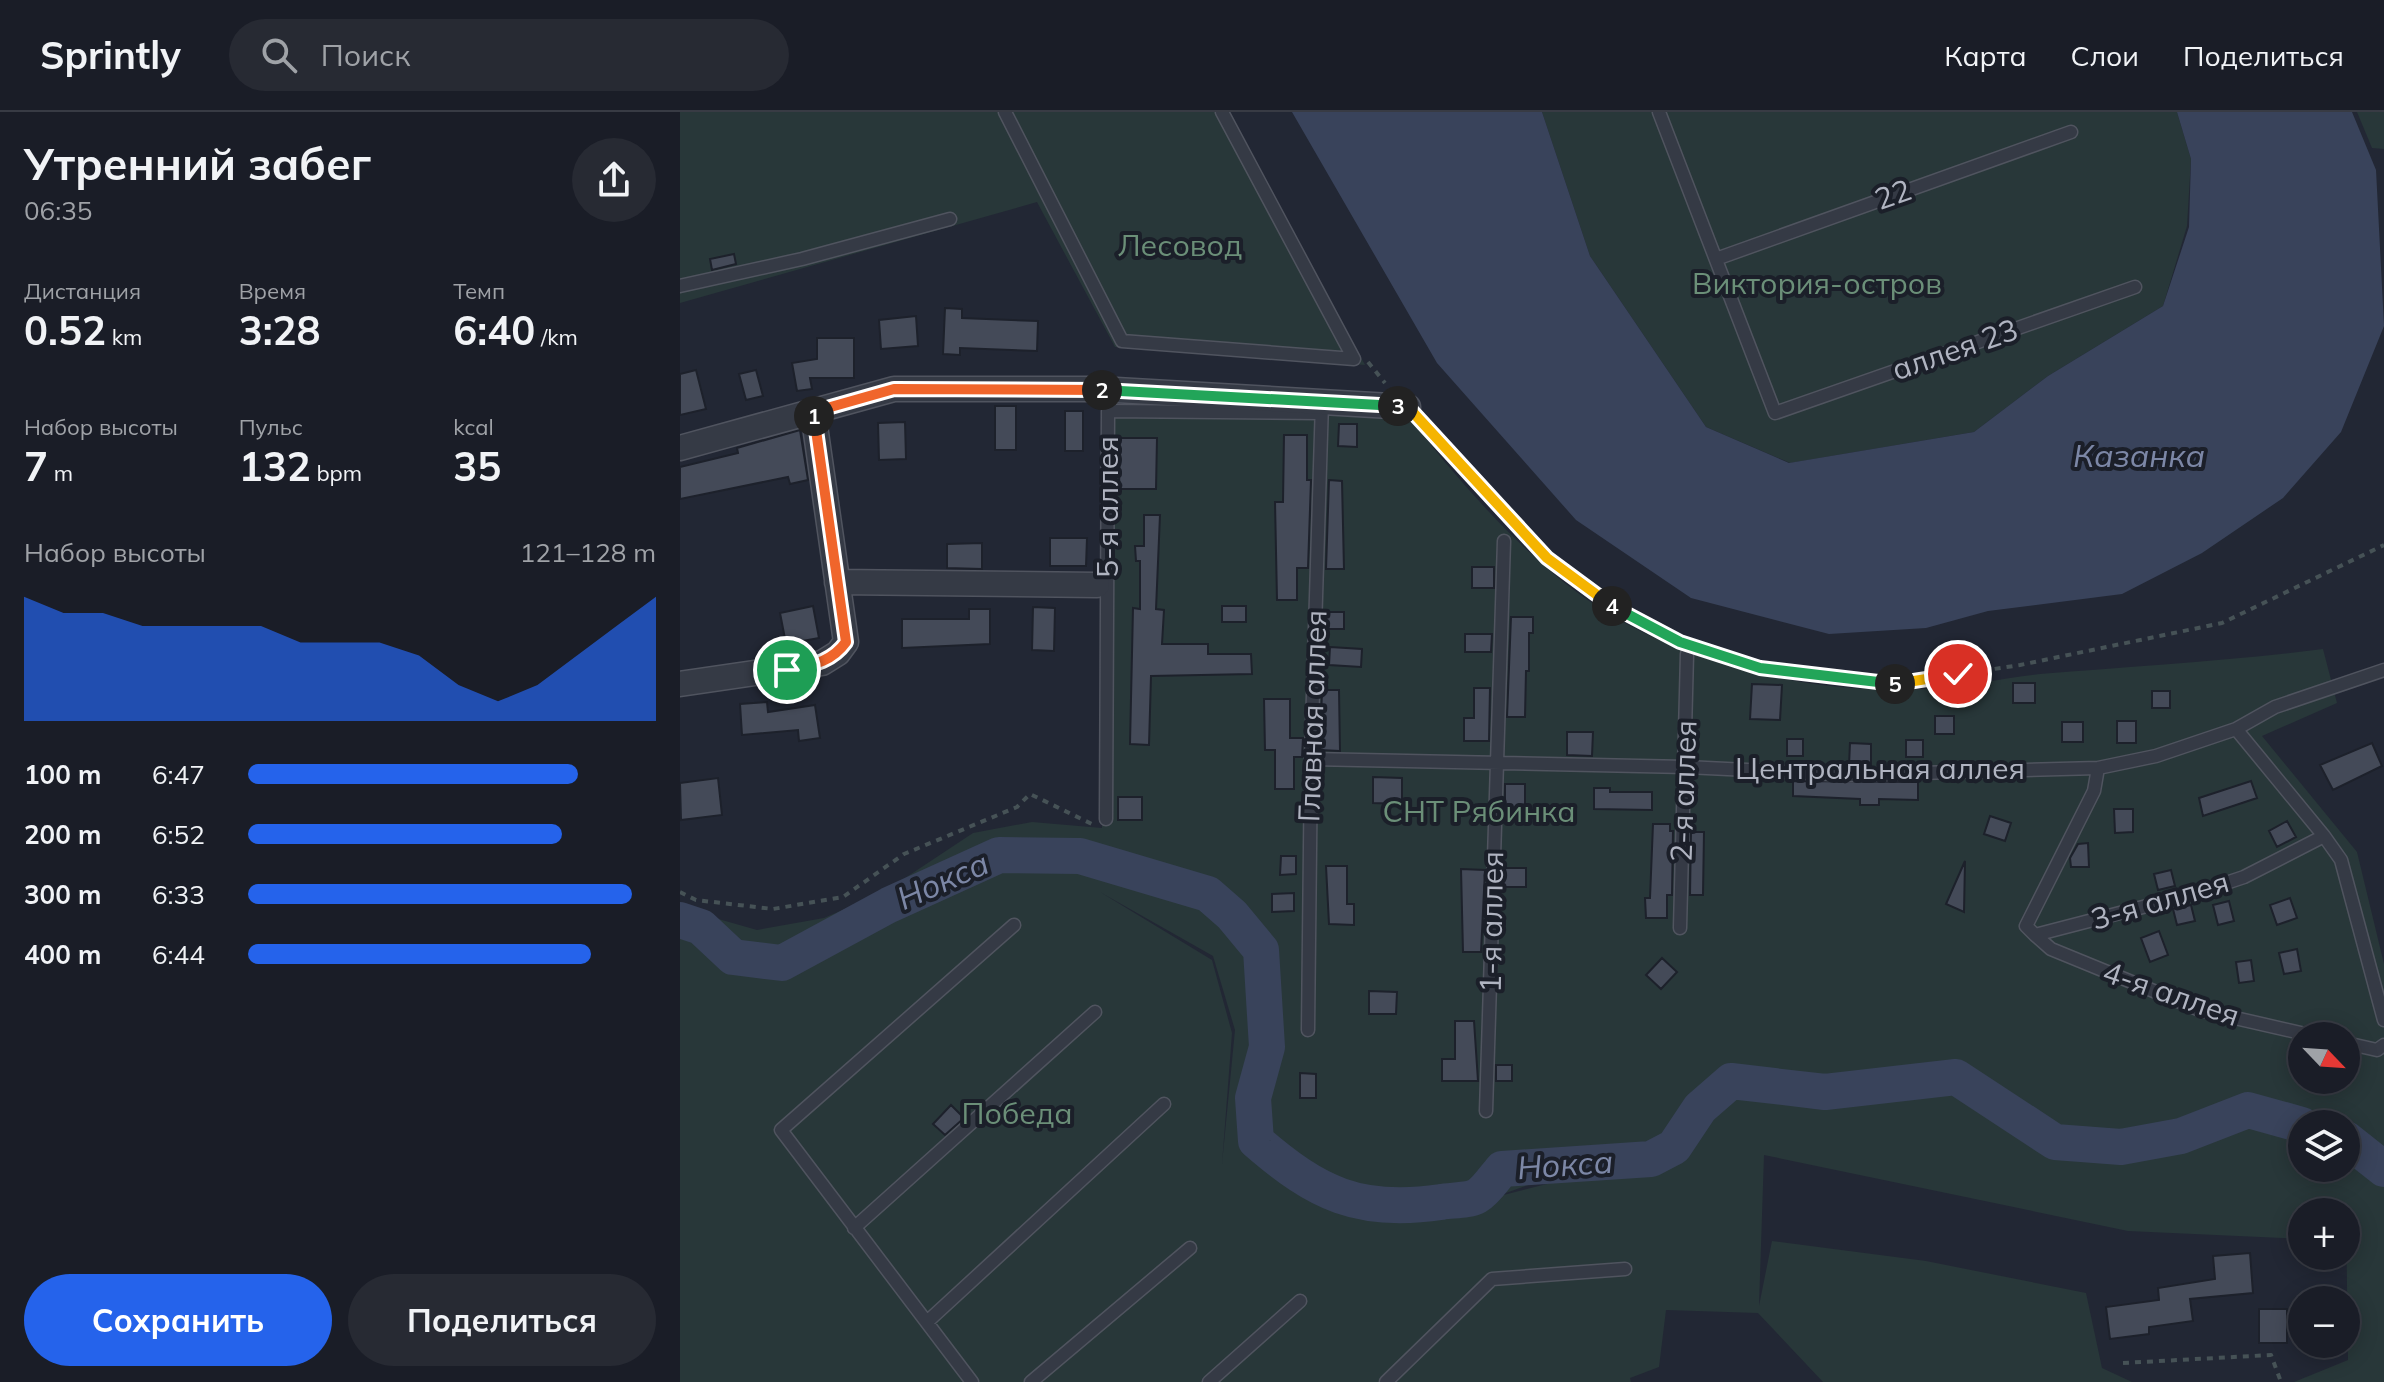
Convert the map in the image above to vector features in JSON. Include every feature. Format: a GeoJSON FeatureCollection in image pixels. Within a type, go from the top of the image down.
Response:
{"type":"FeatureCollection","features":[{"type":"Feature","properties":{"kind":"street"},"geometry":{"type":"LineString","coordinates":[[680,448],[894,389],[1099,389],[1323,408],[1408,407]]}},
{"type":"Feature","properties":{"kind":"street"},"geometry":{"type":"LineString","coordinates":[[680,684],[822,663],[838,653],[846,642],[813,412]]}},
{"type":"Feature","properties":{"kind":"street"},"geometry":{"type":"LineString","coordinates":[[837,582],[1097,585]]}},
{"type":"Feature","properties":{"kind":"lane"},"geometry":{"type":"LineString","coordinates":[[1005,112],[1122,341],[1354,359],[1222,112]]}},
{"type":"Feature","properties":{"kind":"lane"},"geometry":{"type":"LineString","coordinates":[[1660,112],[1716,259]]}},
{"type":"Feature","properties":{"kind":"lane","name":"22"},"geometry":{"type":"LineString","coordinates":[[1716,259],[2071,132]]}},
{"type":"Feature","properties":{"kind":"lane"},"geometry":{"type":"LineString","coordinates":[[680,286],[802,259],[950,219]]}},
{"type":"Feature","properties":{"kind":"lane","name":"аллея 23"},"geometry":{"type":"LineString","coordinates":[[1716,259],[1775,413],[2135,287]]}},
{"type":"Feature","properties":{"kind":"lane","name":"Главная аллея"},"geometry":{"type":"LineString","coordinates":[[1308,1030],[1311,759],[1323,408]]}},
{"type":"Feature","properties":{"kind":"lane","name":"5-я аллея"},"geometry":{"type":"LineString","coordinates":[[1106,819],[1108,411],[1323,408]]}},
{"type":"Feature","properties":{"kind":"lane","name":"1-я аллея"},"geometry":{"type":"LineString","coordinates":[[1486,1111],[1504,541]]}},
{"type":"Feature","properties":{"kind":"lane","name":"2-я аллея"},"geometry":{"type":"LineString","coordinates":[[1680,928],[1687,654]]}},
{"type":"Feature","properties":{"kind":"lane","name":"Центральная аллея"},"geometry":{"type":"LineString","coordinates":[[1311,759],[1686,767],[1849,775],[2098,768],[2156,756],[2236,729],[2275,707],[2384,670]]}},
{"type":"Feature","properties":{"kind":"lane"},"geometry":{"type":"LineString","coordinates":[[2236,729],[2341,860],[2384,1020]]}},
{"type":"Feature","properties":{"kind":"lane"},"geometry":{"type":"LineString","coordinates":[[2035,935],[2026,926],[2085,810],[2098,768]]}},
{"type":"Feature","properties":{"kind":"lane","name":"3-я аллея"},"geometry":{"type":"LineString","coordinates":[[2035,935],[2193,894],[2244,877],[2324,836]]}},
{"type":"Feature","properties":{"kind":"lane"},"geometry":{"type":"LineString","coordinates":[[972,1382],[781,1130],[1014,925]]}},
{"type":"Feature","properties":{"kind":"lane","name":"4-я аллея"},"geometry":{"type":"LineString","coordinates":[[2035,935],[2051,949],[2200,1010],[2288,1030]]}},
{"type":"Feature","properties":{"kind":"lane"},"geometry":{"type":"LineString","coordinates":[[854,1228],[1095,1012]]}},
{"type":"Feature","properties":{"kind":"lane"},"geometry":{"type":"LineString","coordinates":[[2360,1046],[2377,1050],[2384,1045]]}},
{"type":"Feature","properties":{"kind":"lane"},"geometry":{"type":"LineString","coordinates":[[927,1322],[1164,1104]]}},
{"type":"Feature","properties":{"kind":"lane"},"geometry":{"type":"LineString","coordinates":[[1031,1382],[1190,1248]]}},
{"type":"Feature","properties":{"kind":"lane"},"geometry":{"type":"LineString","coordinates":[[1386,1382],[1492,1279],[1625,1269]]}},
{"type":"Feature","properties":{"kind":"lane"},"geometry":{"type":"LineString","coordinates":[[1209,1382],[1300,1301]]}},
{"type":"Feature","properties":{"kind":"path"},"geometry":{"type":"LineString","coordinates":[[1408,407],[1547,558],[1606,603],[1680,642],[1760,668],[1827,678],[1896,684],[2094,652],[2208,626],[2294,590],[2384,545]]}},
{"type":"Feature","properties":{"kind":"path"},"geometry":{"type":"LineString","coordinates":[[680,892],[696,900],[773,909],[843,897],[904,854],[1017,807],[1030,794],[1094,825]]}},
{"type":"Feature","properties":{"kind":"path"},"geometry":{"type":"LineString","coordinates":[[2123,1363],[2271,1355],[2281,1382]]}},
{"type":"Feature","properties":{"kind":"green space","name":"Лесовод"},"geometry":{"type":"Polygon","coordinates":[[[680,112],[1227,112],[1365,365],[1115,347],[1037,202],[680,303],[680,112]]]}},
{"type":"Feature","properties":{"kind":"green space","name":"Виктория-остров"},"geometry":{"type":"Polygon","coordinates":[[[1542,112],[2177,112],[2191,159],[2187,226],[2163,306],[2048,376],[1974,432],[1790,463],[1706,427],[1590,256],[1542,112]]]}},
{"type":"Feature","properties":{"kind":"green space"},"geometry":{"type":"Polygon","coordinates":[[[2357,112],[2384,112],[2384,149],[2372,148],[2357,112]]]}},
{"type":"Feature","properties":{"kind":"green space"},"geometry":{"type":"Polygon","coordinates":[[[1103,407],[1405,412],[1491,514],[1548,569],[1587,600],[1631,626],[1677,647],[1725,665],[1775,677],[1826,686],[1926,689],[2040,674],[2323,649],[2337,703],[2262,736],[2357,852],[2384,964],[2384,1382],[2294,1382],[2348,1358],[2360,1358],[2360,1286],[2347,1286],[2347,1270],[2360,1270],[2360,1198],[2288,1198],[2288,1238],[2128,1231],[1764,1155],[1759,1306],[1772,1241],[1926,1261],[2086,1293],[2102,1368],[2132,1382],[1823,1382],[1758,1313],[1666,1310],[1659,1367],[1630,1378],[1631,1382],[680,1382],[680,908],[757,930],[824,918],[884,892],[973,833],[1032,822],[1102,828],[1103,407]],[[1100,892],[1212,960],[1232,1033],[1222,1164],[1235,1030],[1213,956],[1100,892]],[[1671,1163],[1562,1173],[1492,1198],[1570,1178],[1671,1163]]]}},
{"type":"Feature","properties":{"kind":"water","name":"Казанка"},"geometry":{"type":"Polygon","coordinates":[[[1292,112],[1542,112],[1590,256],[1706,427],[1789,463],[1974,432],[2048,376],[2163,306],[2189,227],[2191,159],[2177,112],[2352,112],[2376,170],[2384,326],[2341,432],[2283,498],[2202,553],[2122,594],[1988,611],[1926,628],[1829,634],[1691,598],[1576,520],[1437,363],[1292,112]]]}},
{"type":"Feature","properties":{"kind":"building"},"geometry":{"type":"Polygon","coordinates":[[[734,254],[736,264],[712,270],[710,259],[734,254]]]}},
{"type":"Feature","properties":{"kind":"building"},"geometry":{"type":"Polygon","coordinates":[[[945,308],[962,309],[962,318],[1038,321],[1037,351],[960,348],[960,355],[943,354],[945,308]]]}},
{"type":"Feature","properties":{"kind":"building"},"geometry":{"type":"Polygon","coordinates":[[[916,316],[918,346],[881,349],[879,320],[916,316]]]}},
{"type":"Feature","properties":{"kind":"building"},"geometry":{"type":"Polygon","coordinates":[[[817,338],[854,338],[854,378],[810,378],[812,389],[797,391],[792,363],[817,359],[817,338]]]}},
{"type":"Feature","properties":{"kind":"building"},"geometry":{"type":"Polygon","coordinates":[[[696,370],[706,409],[680,415],[680,374],[696,370]]]}},
{"type":"Feature","properties":{"kind":"building"},"geometry":{"type":"Polygon","coordinates":[[[756,370],[763,396],[746,400],[739,374],[756,370]]]}},
{"type":"Feature","properties":{"kind":"building"},"geometry":{"type":"Polygon","coordinates":[[[995,406],[1016,406],[1016,450],[995,450],[995,406]]]}},
{"type":"Feature","properties":{"kind":"building"},"geometry":{"type":"Polygon","coordinates":[[[1065,411],[1083,411],[1083,451],[1065,451],[1065,411]]]}},
{"type":"Feature","properties":{"kind":"building"},"geometry":{"type":"Polygon","coordinates":[[[905,422],[906,459],[879,460],[878,423],[905,422]]]}},
{"type":"Feature","properties":{"kind":"building"},"geometry":{"type":"Polygon","coordinates":[[[1339,424],[1357,424],[1357,447],[1338,446],[1339,424]]]}},
{"type":"Feature","properties":{"kind":"building"},"geometry":{"type":"Polygon","coordinates":[[[800,430],[808,480],[790,484],[788,477],[680,499],[680,467],[738,453],[737,448],[800,430]]]}},
{"type":"Feature","properties":{"kind":"building"},"geometry":{"type":"Polygon","coordinates":[[[1284,435],[1307,435],[1307,480],[1311,480],[1308,568],[1297,568],[1297,600],[1277,600],[1275,502],[1283,502],[1284,435]]]}},
{"type":"Feature","properties":{"kind":"building"},"geometry":{"type":"Polygon","coordinates":[[[1120,438],[1157,438],[1156,489],[1119,489],[1120,438]]]}},
{"type":"Feature","properties":{"kind":"building"},"geometry":{"type":"Polygon","coordinates":[[[1329,480],[1342,481],[1344,569],[1326,569],[1329,480]]]}},
{"type":"Feature","properties":{"kind":"building"},"geometry":{"type":"Polygon","coordinates":[[[1144,515],[1160,515],[1156,609],[1164,610],[1162,644],[1208,644],[1208,654],[1251,654],[1252,674],[1151,676],[1149,745],[1130,744],[1133,608],[1140,609],[1140,561],[1136,561],[1135,546],[1144,546],[1144,515]]]}},
{"type":"Feature","properties":{"kind":"building"},"geometry":{"type":"Polygon","coordinates":[[[1050,538],[1087,538],[1086,566],[1050,566],[1050,538]]]}},
{"type":"Feature","properties":{"kind":"building"},"geometry":{"type":"Polygon","coordinates":[[[982,543],[982,569],[947,568],[947,544],[982,543]]]}},
{"type":"Feature","properties":{"kind":"building"},"geometry":{"type":"Polygon","coordinates":[[[1472,567],[1494,567],[1494,588],[1472,588],[1472,567]]]}},
{"type":"Feature","properties":{"kind":"building"},"geometry":{"type":"Polygon","coordinates":[[[813,606],[819,638],[786,644],[780,613],[813,606]]]}},
{"type":"Feature","properties":{"kind":"building"},"geometry":{"type":"Polygon","coordinates":[[[1222,606],[1246,606],[1246,622],[1222,622],[1222,606]]]}},
{"type":"Feature","properties":{"kind":"building"},"geometry":{"type":"Polygon","coordinates":[[[1033,607],[1055,608],[1054,651],[1032,650],[1033,607]]]}},
{"type":"Feature","properties":{"kind":"building"},"geometry":{"type":"Polygon","coordinates":[[[969,609],[990,609],[990,644],[902,648],[902,619],[969,619],[969,609]]]}},
{"type":"Feature","properties":{"kind":"building"},"geometry":{"type":"Polygon","coordinates":[[[1325,612],[1344,612],[1344,629],[1324,629],[1325,612]]]}},
{"type":"Feature","properties":{"kind":"building"},"geometry":{"type":"Polygon","coordinates":[[[1511,617],[1533,617],[1533,633],[1529,633],[1525,717],[1507,717],[1511,617]]]}},
{"type":"Feature","properties":{"kind":"building"},"geometry":{"type":"Polygon","coordinates":[[[1465,634],[1492,634],[1491,652],[1465,652],[1465,634]]]}},
{"type":"Feature","properties":{"kind":"building"},"geometry":{"type":"Polygon","coordinates":[[[1330,647],[1362,649],[1361,667],[1329,665],[1330,647]]]}},
{"type":"Feature","properties":{"kind":"building"},"geometry":{"type":"Polygon","coordinates":[[[2013,683],[2035,683],[2035,703],[2013,703],[2013,683]]]}},
{"type":"Feature","properties":{"kind":"building"},"geometry":{"type":"Polygon","coordinates":[[[1752,684],[1782,685],[1780,720],[1750,719],[1752,684]]]}},
{"type":"Feature","properties":{"kind":"building"},"geometry":{"type":"Polygon","coordinates":[[[1474,688],[1490,688],[1489,741],[1464,741],[1464,718],[1474,718],[1474,688]]]}},
{"type":"Feature","properties":{"kind":"building"},"geometry":{"type":"Polygon","coordinates":[[[1322,690],[1339,690],[1340,751],[1320,750],[1322,690]]]}},
{"type":"Feature","properties":{"kind":"building"},"geometry":{"type":"Polygon","coordinates":[[[2152,691],[2170,691],[2170,708],[2152,708],[2152,691]]]}},
{"type":"Feature","properties":{"kind":"building"},"geometry":{"type":"Polygon","coordinates":[[[1264,699],[1290,699],[1290,738],[1303,738],[1302,757],[1294,757],[1294,789],[1275,789],[1275,750],[1265,750],[1264,699]]]}},
{"type":"Feature","properties":{"kind":"building"},"geometry":{"type":"Polygon","coordinates":[[[767,702],[768,712],[815,705],[820,738],[799,741],[798,730],[742,735],[740,704],[767,702]]]}},
{"type":"Feature","properties":{"kind":"building"},"geometry":{"type":"Polygon","coordinates":[[[1935,716],[1954,716],[1954,734],[1935,734],[1935,716]]]}},
{"type":"Feature","properties":{"kind":"building"},"geometry":{"type":"Polygon","coordinates":[[[2117,721],[2136,721],[2136,743],[2117,743],[2117,721]]]}},
{"type":"Feature","properties":{"kind":"building"},"geometry":{"type":"Polygon","coordinates":[[[2062,722],[2083,722],[2083,742],[2062,742],[2062,722]]]}},
{"type":"Feature","properties":{"kind":"building"},"geometry":{"type":"Polygon","coordinates":[[[1567,732],[1593,732],[1592,756],[1567,755],[1567,732]]]}},
{"type":"Feature","properties":{"kind":"building"},"geometry":{"type":"Polygon","coordinates":[[[1787,739],[1803,739],[1803,756],[1787,756],[1787,739]]]}},
{"type":"Feature","properties":{"kind":"building"},"geometry":{"type":"Polygon","coordinates":[[[1906,740],[1923,740],[1923,757],[1906,757],[1906,740]]]}},
{"type":"Feature","properties":{"kind":"building"},"geometry":{"type":"Polygon","coordinates":[[[1850,743],[1871,744],[1871,765],[1849,766],[1850,743]]]}},
{"type":"Feature","properties":{"kind":"building"},"geometry":{"type":"Polygon","coordinates":[[[2372,743],[2382,766],[2333,790],[2320,765],[2372,743]]]}},
{"type":"Feature","properties":{"kind":"building"},"geometry":{"type":"Polygon","coordinates":[[[1373,777],[1402,778],[1402,804],[1373,803],[1373,777]]]}},
{"type":"Feature","properties":{"kind":"building"},"geometry":{"type":"Polygon","coordinates":[[[718,778],[722,815],[681,820],[680,783],[718,778]]]}},
{"type":"Feature","properties":{"kind":"building"},"geometry":{"type":"Polygon","coordinates":[[[1793,781],[1918,782],[1918,800],[1879,799],[1879,805],[1860,805],[1860,799],[1793,796],[1793,781]]]}},
{"type":"Feature","properties":{"kind":"building"},"geometry":{"type":"Polygon","coordinates":[[[2251,781],[2257,798],[2203,816],[2199,798],[2251,781]]]}},
{"type":"Feature","properties":{"kind":"building"},"geometry":{"type":"Polygon","coordinates":[[[1505,784],[1525,784],[1525,810],[1505,810],[1505,784]]]}},
{"type":"Feature","properties":{"kind":"building"},"geometry":{"type":"Polygon","coordinates":[[[1594,788],[1610,788],[1610,792],[1652,792],[1652,810],[1594,809],[1594,788]]]}},
{"type":"Feature","properties":{"kind":"building"},"geometry":{"type":"Polygon","coordinates":[[[1118,797],[1142,797],[1142,820],[1118,820],[1118,797]]]}},
{"type":"Feature","properties":{"kind":"building"},"geometry":{"type":"Polygon","coordinates":[[[2114,809],[2133,809],[2133,832],[2115,833],[2114,809]]]}},
{"type":"Feature","properties":{"kind":"building"},"geometry":{"type":"Polygon","coordinates":[[[1990,816],[2011,823],[2005,841],[1984,834],[1990,816]]]}},
{"type":"Feature","properties":{"kind":"building"},"geometry":{"type":"Polygon","coordinates":[[[2287,821],[2296,837],[2277,847],[2269,831],[2287,821]]]}},
{"type":"Feature","properties":{"kind":"building"},"geometry":{"type":"Polygon","coordinates":[[[1653,824],[1670,824],[1670,831],[1673,831],[1672,895],[1667,895],[1667,918],[1646,918],[1645,898],[1650,898],[1653,824]]]}},
{"type":"Feature","properties":{"kind":"building"},"geometry":{"type":"Polygon","coordinates":[[[1691,832],[1704,832],[1703,895],[1690,895],[1691,832]]]}},
{"type":"Feature","properties":{"kind":"building"},"geometry":{"type":"Polygon","coordinates":[[[2088,843],[2089,867],[2071,867],[2070,858],[2078,844],[2088,843]]]}},
{"type":"Feature","properties":{"kind":"building"},"geometry":{"type":"Polygon","coordinates":[[[1281,856],[1296,856],[1296,874],[1280,875],[1281,856]]]}},
{"type":"Feature","properties":{"kind":"building"},"geometry":{"type":"Polygon","coordinates":[[[1965,861],[1964,912],[1946,904],[1965,861]]]}},
{"type":"Feature","properties":{"kind":"building"},"geometry":{"type":"Polygon","coordinates":[[[1326,866],[1347,866],[1347,904],[1354,904],[1354,925],[1329,924],[1326,866]]]}},
{"type":"Feature","properties":{"kind":"building"},"geometry":{"type":"Polygon","coordinates":[[[1504,868],[1526,868],[1526,887],[1502,887],[1504,868]]]}},
{"type":"Feature","properties":{"kind":"building"},"geometry":{"type":"Polygon","coordinates":[[[1461,869],[1485,870],[1481,952],[1463,952],[1461,869]]]}},
{"type":"Feature","properties":{"kind":"building"},"geometry":{"type":"Polygon","coordinates":[[[2171,870],[2175,886],[2158,890],[2154,874],[2171,870]]]}},
{"type":"Feature","properties":{"kind":"building"},"geometry":{"type":"Polygon","coordinates":[[[1294,893],[1294,911],[1272,912],[1272,894],[1294,893]]]}},
{"type":"Feature","properties":{"kind":"building"},"geometry":{"type":"Polygon","coordinates":[[[2290,898],[2297,918],[2277,925],[2270,905],[2290,898]]]}},
{"type":"Feature","properties":{"kind":"building"},"geometry":{"type":"Polygon","coordinates":[[[2229,901],[2234,921],[2218,925],[2213,905],[2229,901]]]}},
{"type":"Feature","properties":{"kind":"building"},"geometry":{"type":"Polygon","coordinates":[[[2191,905],[2195,921],[2177,925],[2173,909],[2191,905]]]}},
{"type":"Feature","properties":{"kind":"building"},"geometry":{"type":"Polygon","coordinates":[[[2159,931],[2168,955],[2150,962],[2141,938],[2159,931]]]}},
{"type":"Feature","properties":{"kind":"building"},"geometry":{"type":"Polygon","coordinates":[[[2297,949],[2301,971],[2284,974],[2279,953],[2297,949]]]}},
{"type":"Feature","properties":{"kind":"building"},"geometry":{"type":"Polygon","coordinates":[[[1662,958],[1677,972],[1661,989],[1646,975],[1662,958]]]}},
{"type":"Feature","properties":{"kind":"building"},"geometry":{"type":"Polygon","coordinates":[[[2251,960],[2254,981],[2239,983],[2236,962],[2251,960]]]}},
{"type":"Feature","properties":{"kind":"building"},"geometry":{"type":"Polygon","coordinates":[[[1369,991],[1397,992],[1396,1014],[1369,1014],[1369,991]]]}},
{"type":"Feature","properties":{"kind":"building"},"geometry":{"type":"Polygon","coordinates":[[[1455,1021],[1474,1021],[1478,1081],[1442,1081],[1442,1059],[1455,1059],[1455,1021]]]}},
{"type":"Feature","properties":{"kind":"building"},"geometry":{"type":"Polygon","coordinates":[[[1496,1065],[1512,1065],[1512,1081],[1496,1081],[1496,1065]]]}},
{"type":"Feature","properties":{"kind":"building"},"geometry":{"type":"Polygon","coordinates":[[[1300,1073],[1316,1074],[1316,1098],[1300,1098],[1300,1073]]]}},
{"type":"Feature","properties":{"kind":"building"},"geometry":{"type":"Polygon","coordinates":[[[951,1105],[964,1118],[945,1135],[933,1124],[951,1105]]]}},
{"type":"Feature","properties":{"kind":"building"},"geometry":{"type":"Polygon","coordinates":[[[2250,1253],[2253,1293],[2190,1299],[2193,1321],[2149,1327],[2149,1334],[2110,1339],[2106,1307],[2159,1300],[2158,1288],[2215,1279],[2213,1256],[2250,1253]]]}},
{"type":"Feature","properties":{"kind":"building"},"geometry":{"type":"Polygon","coordinates":[[[2259,1309],[2287,1309],[2287,1343],[2259,1343],[2259,1309]]]}},
{"type":"Feature","properties":{"kind":"waterway","name":"Нокса"},"geometry":{"type":"LineString","coordinates":[[680,920],[701,927],[733,957],[782,963],[889,905],[999,855],[1080,856],[1208,894],[1232,915],[1261,950],[1267,1047],[1253,1098],[1256,1141],[1299,1175],[1320,1187],[1341,1196],[1386,1205],[1473,1198],[1484,1191],[1502,1169],[1651,1159],[1674,1147],[1700,1108],[1731,1081],[1825,1092],[1956,1077],[2055,1142],[2121,1147],[2181,1136],[2248,1110],[2288,1121]]}},
{"type":"Feature","properties":{"kind":"waterway","name":"Нокса"},"geometry":{"type":"LineString","coordinates":[[2360,1150],[2384,1169]]}},
{"type":"Feature","properties":{"kind":"route"},"geometry":{"type":"LineString","coordinates":[[787,670],[822,663],[838,653],[846,642],[813,412],[894,389],[1099,389],[1408,407],[1459,458],[1547,558],[1606,603],[1680,642],[1760,668],[1827,678],[1896,684],[1958,674]]}},
{"type":"Feature","properties":{"kind":"park label","name":"СНТ Рябинка"},"geometry":{"type":"Point","coordinates":[1479,812]}},
{"type":"Feature","properties":{"kind":"park label","name":"Победа"},"geometry":{"type":"Point","coordinates":[1017,1114]}}]}
